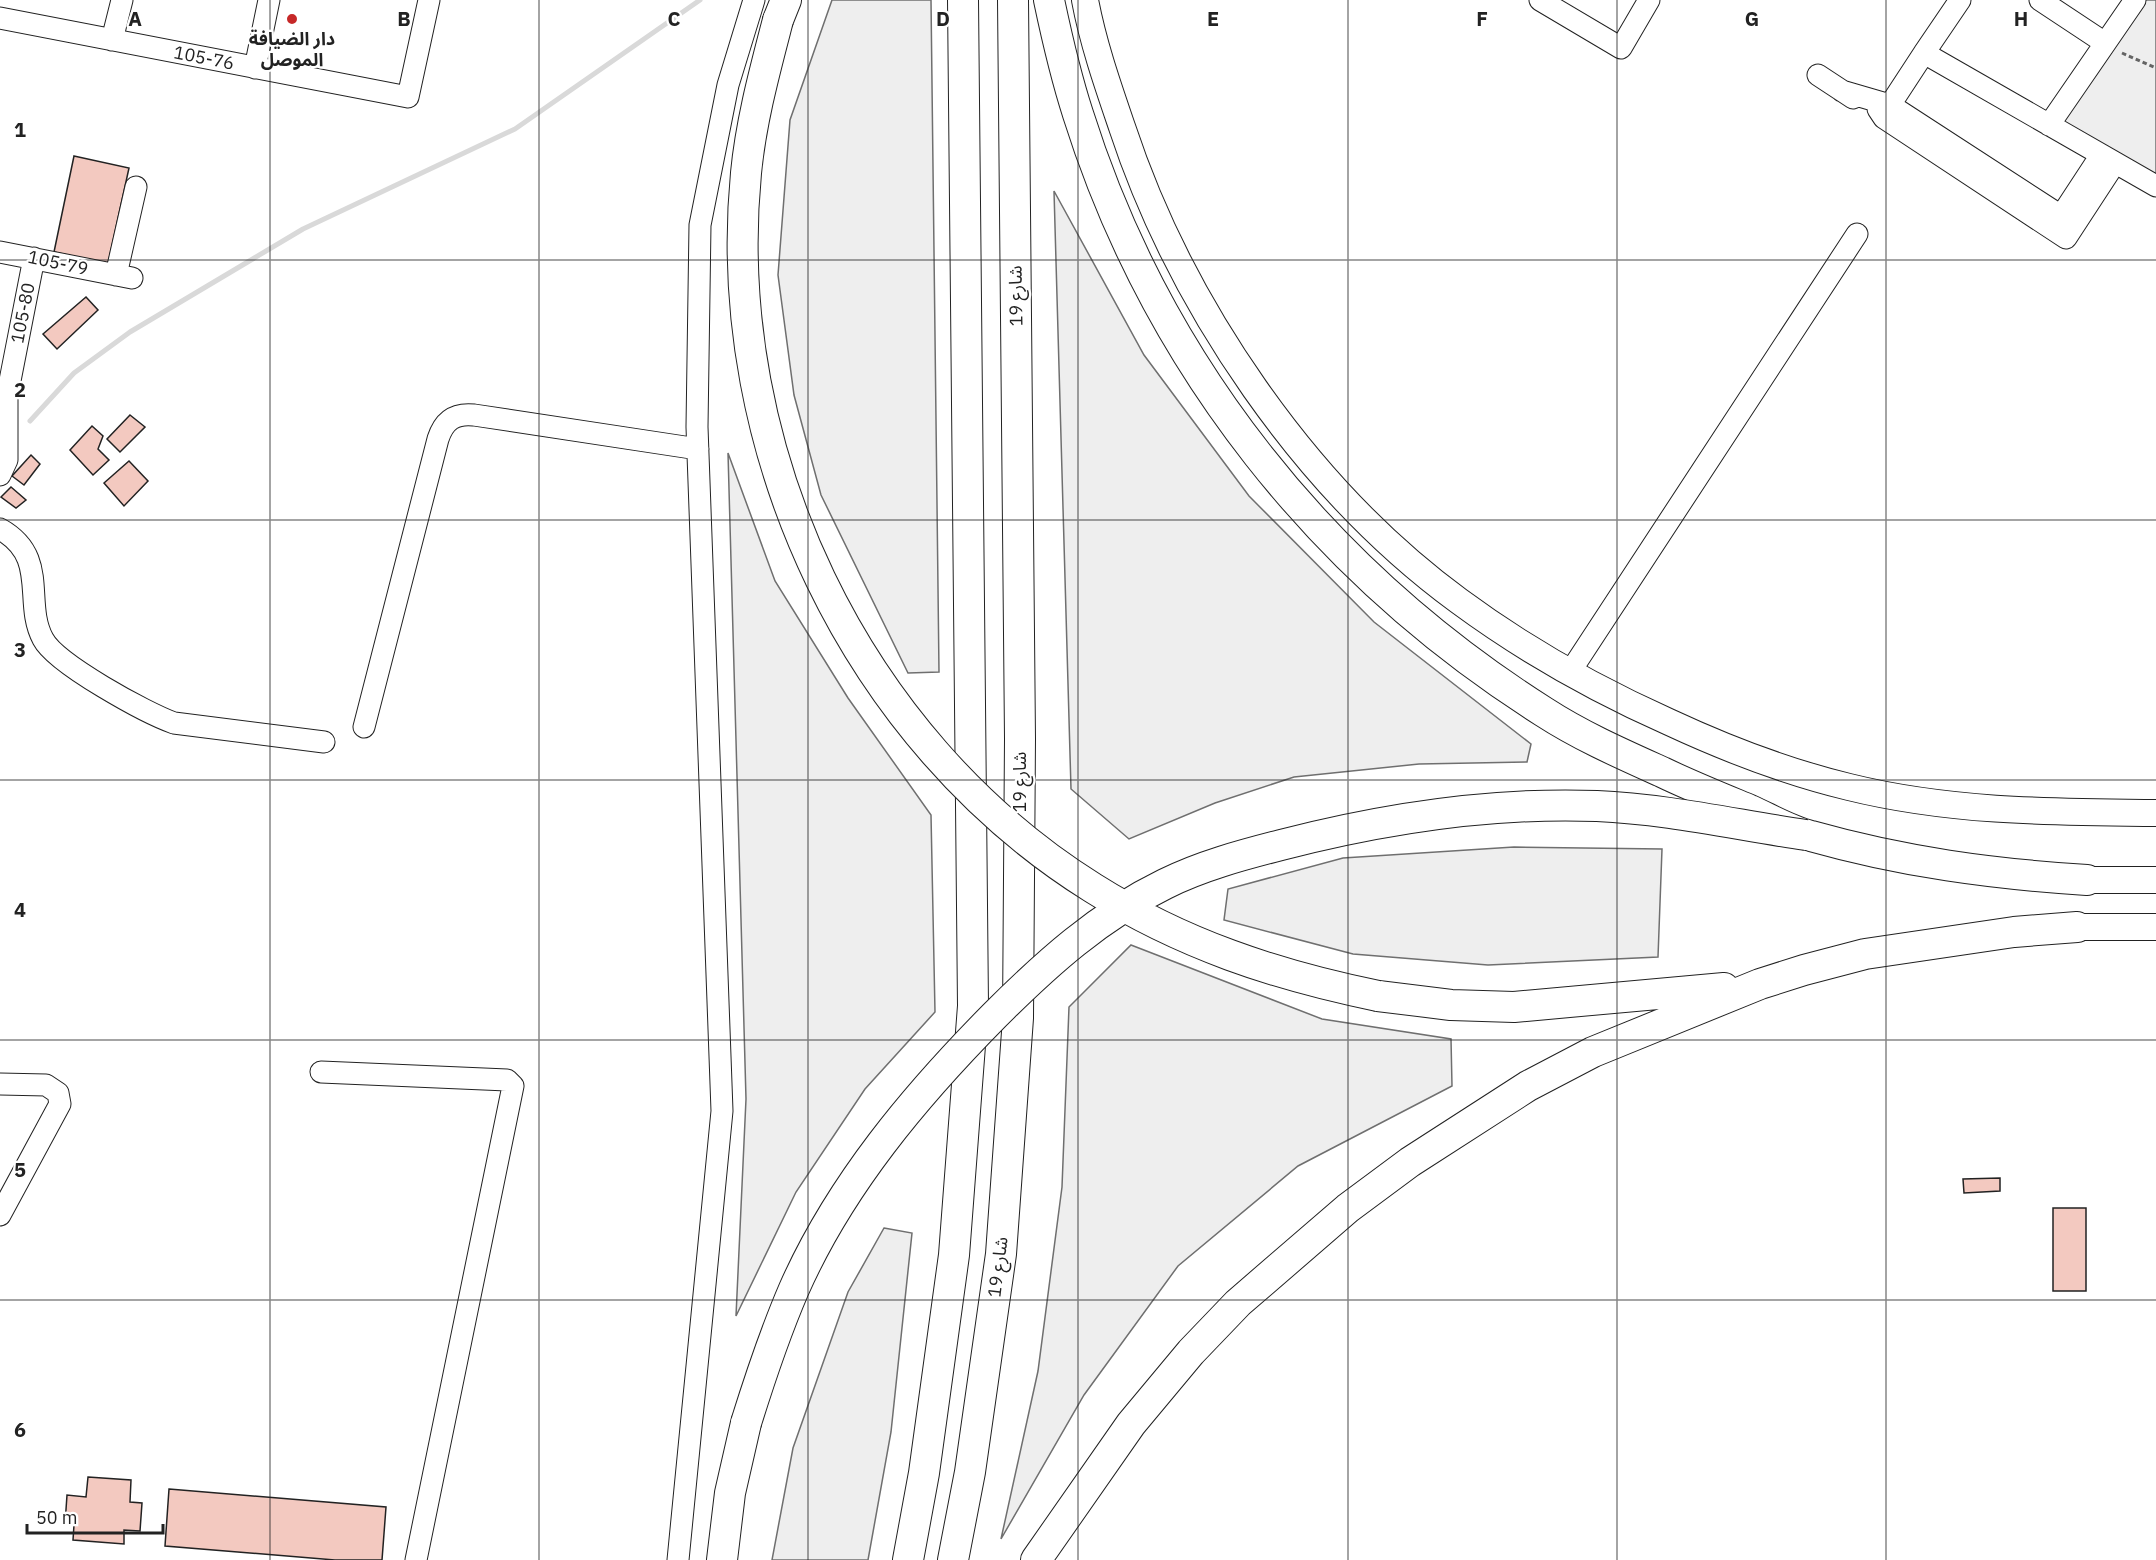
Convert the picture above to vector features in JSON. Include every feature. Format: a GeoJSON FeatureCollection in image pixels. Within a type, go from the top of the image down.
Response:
{"type":"FeatureCollection","features":[{"type":"Feature","properties":{"kind":"highway"},"geometry":{"type":"LineString","coordinates":[[908,1560],[924,1473],[954,1255],[973,1006],[963,0]]}},
{"type":"Feature","properties":{"kind":"highway","name":"شارع 19"},"geometry":{"type":"LineString","coordinates":[[953,1560],[970,1472],[1001,1254],[1018,1018],[1020,727],[1012,0]]}},
{"type":"Feature","properties":{"kind":"highway"},"geometry":{"type":"LineString","coordinates":[[1048,0],[1078,114],[1128,242],[1188,354],[1232,421],[1323,532],[1376,585],[1431,632],[1546,714],[1602,744],[1806,835]]}},
{"type":"Feature","properties":{"kind":"highway"},"geometry":{"type":"LineString","coordinates":[[782,10],[754,117],[746,174],[744,222],[749,331],[768,441],[782,489],[833,605],[905,718],[948,770],[1014,830],[1094,889],[1167,928],[1237,959],[1303,981],[1378,996],[1451,1005],[1514,1007],[1760,984]]}},
{"type":"Feature","properties":{"kind":"highway"},"geometry":{"type":"LineString","coordinates":[[722,1560],[730,1493],[746,1423],[768,1353],[795,1287],[823,1234],[864,1168],[909,1108],[958,1052],[1065,948],[1104,919],[1166,883],[1234,857],[1309,837],[1378,824],[1523,807],[1598,806],[1668,813],[1806,835],[1940,866],[2087,880]]}},
{"type":"Feature","properties":{"kind":"highway"},"geometry":{"type":"LineString","coordinates":[[1036,1560],[1131,1424],[1191,1352],[1238,1303],[1292,1253],[1410,1162],[1528,1086],[1593,1052],[1760,984],[1865,954],[2014,932],[2077,927]]}},
{"type":"Feature","properties":{"kind":"main road"},"geometry":{"type":"LineString","coordinates":[[1085,0],[1108,86],[1134,163],[1167,242],[1211,320],[1250,382],[1348,501],[1399,552],[1457,599],[1514,639],[1627,704],[1766,763],[1848,787],[1932,804],[2014,812],[2156,813]]}},
{"type":"Feature","properties":{"kind":"main road"},"geometry":{"type":"LineString","coordinates":[[2087,880],[2156,880]]}},
{"type":"Feature","properties":{"kind":"main road"},"geometry":{"type":"LineString","coordinates":[[2077,927],[2156,927]]}},
{"type":"Feature","properties":{"kind":"street"},"geometry":{"type":"LineString","coordinates":[[112,40],[122,0]]}},
{"type":"Feature","properties":{"kind":"street"},"geometry":{"type":"LineString","coordinates":[[255,68],[269,0]]}},
{"type":"Feature","properties":{"kind":"street","name":"105-76"},"geometry":{"type":"LineString","coordinates":[[0,18],[408,97],[429,0]]}},
{"type":"Feature","properties":{"kind":"street"},"geometry":{"type":"LineString","coordinates":[[678,1560],[722,1111],[698,449],[700,225],[728,85],[754,0]]}},
{"type":"Feature","properties":{"kind":"street"},"geometry":{"type":"LineString","coordinates":[[1540,0],[1621,48],[1650,0]]}},
{"type":"Feature","properties":{"kind":"street"},"geometry":{"type":"LineString","coordinates":[[1887,112],[1960,0]]}},
{"type":"Feature","properties":{"kind":"street"},"geometry":{"type":"LineString","coordinates":[[2040,0],[2105,43]]}},
{"type":"Feature","properties":{"kind":"street"},"geometry":{"type":"LineString","coordinates":[[2049,125],[2135,0]]}},
{"type":"Feature","properties":{"kind":"street"},"geometry":{"type":"LineString","coordinates":[[1924,53],[2156,186]]}},
{"type":"Feature","properties":{"kind":"street"},"geometry":{"type":"LineString","coordinates":[[1818,75],[1842,91],[1887,112],[2066,238],[2108,159]]}},
{"type":"Feature","properties":{"kind":"street","name":"105-79"},"geometry":{"type":"LineString","coordinates":[[0,252],[124,277],[136,187]]}},
{"type":"Feature","properties":{"kind":"street"},"geometry":{"type":"LineString","coordinates":[[1570,672],[1857,234]]}},
{"type":"Feature","properties":{"kind":"street","name":"105-80"},"geometry":{"type":"LineString","coordinates":[[0,475],[7,460],[4,395],[34,258]]}},
{"type":"Feature","properties":{"kind":"street"},"geometry":{"type":"LineString","coordinates":[[364,727],[438,439],[447,421],[455,416],[474,415],[698,449]]}},
{"type":"Feature","properties":{"kind":"street"},"geometry":{"type":"LineString","coordinates":[[0,529],[17,543],[26,556],[34,576],[34,604],[43,640],[66,663],[156,717],[174,723],[324,742]]}},
{"type":"Feature","properties":{"kind":"street"},"geometry":{"type":"LineString","coordinates":[[321,1072],[507,1080],[513,1086],[416,1560]]}},
{"type":"Feature","properties":{"kind":"street"},"geometry":{"type":"LineString","coordinates":[[0,1083],[46,1085],[58,1093],[60,1104],[0,1215]]}},
{"type":"Feature","properties":{"kind":"path"},"geometry":{"type":"LineString","coordinates":[[2105,43],[2133,60],[2156,68]]}},
{"type":"Feature","properties":{"kind":"shaded area"},"geometry":{"type":"Polygon","coordinates":[[[832,0],[931,0],[939,672],[908,673],[821,495],[794,395],[778,275],[790,120],[832,0]]]}},
{"type":"Feature","properties":{"kind":"shaded area"},"geometry":{"type":"Polygon","coordinates":[[[2143,0],[2156,0],[2156,181],[2056,124],[2143,0]]]}},
{"type":"Feature","properties":{"kind":"shaded area"},"geometry":{"type":"Polygon","coordinates":[[[1054,191],[1144,355],[1249,496],[1374,622],[1531,744],[1527,762],[1419,764],[1294,777],[1215,803],[1129,839],[1071,789],[1054,191]]]}},
{"type":"Feature","properties":{"kind":"shaded area"},"geometry":{"type":"Polygon","coordinates":[[[728,453],[775,581],[848,698],[931,815],[935,1012],[865,1089],[796,1192],[736,1316],[746,1099],[728,453]]]}},
{"type":"Feature","properties":{"kind":"shaded area"},"geometry":{"type":"Polygon","coordinates":[[[1514,847],[1662,849],[1658,957],[1488,965],[1353,954],[1224,920],[1228,889],[1343,858],[1514,847]]]}},
{"type":"Feature","properties":{"kind":"shaded area"},"geometry":{"type":"Polygon","coordinates":[[[1131,945],[1322,1019],[1451,1039],[1452,1086],[1298,1166],[1178,1266],[1084,1395],[1001,1539],[1038,1371],[1062,1187],[1069,1007],[1131,945]]]}},
{"type":"Feature","properties":{"kind":"shaded area"},"geometry":{"type":"Polygon","coordinates":[[[884,1228],[912,1233],[891,1432],[868,1560],[772,1560],[793,1448],[848,1292],[884,1228]]]}},
{"type":"Feature","properties":{"kind":"building"},"geometry":{"type":"Polygon","coordinates":[[[74,156],[129,168],[108,264],[54,252],[74,156]]]}},
{"type":"Feature","properties":{"kind":"building"},"geometry":{"type":"Polygon","coordinates":[[[86,297],[98,310],[57,349],[43,334],[86,297]]]}},
{"type":"Feature","properties":{"kind":"building"},"geometry":{"type":"Polygon","coordinates":[[[130,415],[145,427],[120,452],[107,439],[130,415]]]}},
{"type":"Feature","properties":{"kind":"building"},"geometry":{"type":"Polygon","coordinates":[[[92,426],[103,436],[98,449],[109,460],[93,475],[70,450],[92,426]]]}},
{"type":"Feature","properties":{"kind":"building"},"geometry":{"type":"Polygon","coordinates":[[[31,455],[40,464],[24,485],[12,476],[31,455]]]}},
{"type":"Feature","properties":{"kind":"building"},"geometry":{"type":"Polygon","coordinates":[[[129,461],[148,481],[124,506],[104,483],[129,461]]]}},
{"type":"Feature","properties":{"kind":"building"},"geometry":{"type":"Polygon","coordinates":[[[11,487],[26,500],[16,508],[1,497],[11,487]]]}},
{"type":"Feature","properties":{"kind":"building"},"geometry":{"type":"Polygon","coordinates":[[[2000,1178],[2000,1191],[1964,1193],[1963,1179],[2000,1178]]]}},
{"type":"Feature","properties":{"kind":"building"},"geometry":{"type":"Polygon","coordinates":[[[2053,1208],[2086,1208],[2086,1291],[2053,1291],[2053,1208]]]}},
{"type":"Feature","properties":{"kind":"building"},"geometry":{"type":"Polygon","coordinates":[[[88,1477],[131,1480],[130,1502],[142,1503],[140,1531],[124,1530],[124,1544],[73,1540],[74,1525],[65,1524],[67,1495],[86,1497],[88,1477]]]}},
{"type":"Feature","properties":{"kind":"building"},"geometry":{"type":"Polygon","coordinates":[[[169,1489],[386,1507],[382,1560],[335,1560],[165,1546],[169,1489]]]}},
{"type":"Feature","properties":{"kind":"waterway"},"geometry":{"type":"LineString","coordinates":[[30,421],[74,373],[130,332],[303,229],[515,129],[700,0]]}},
{"type":"Feature","properties":{"kind":"place","name":"دار الضيافة الموصل"},"geometry":{"type":"Point","coordinates":[292,19]}}]}
